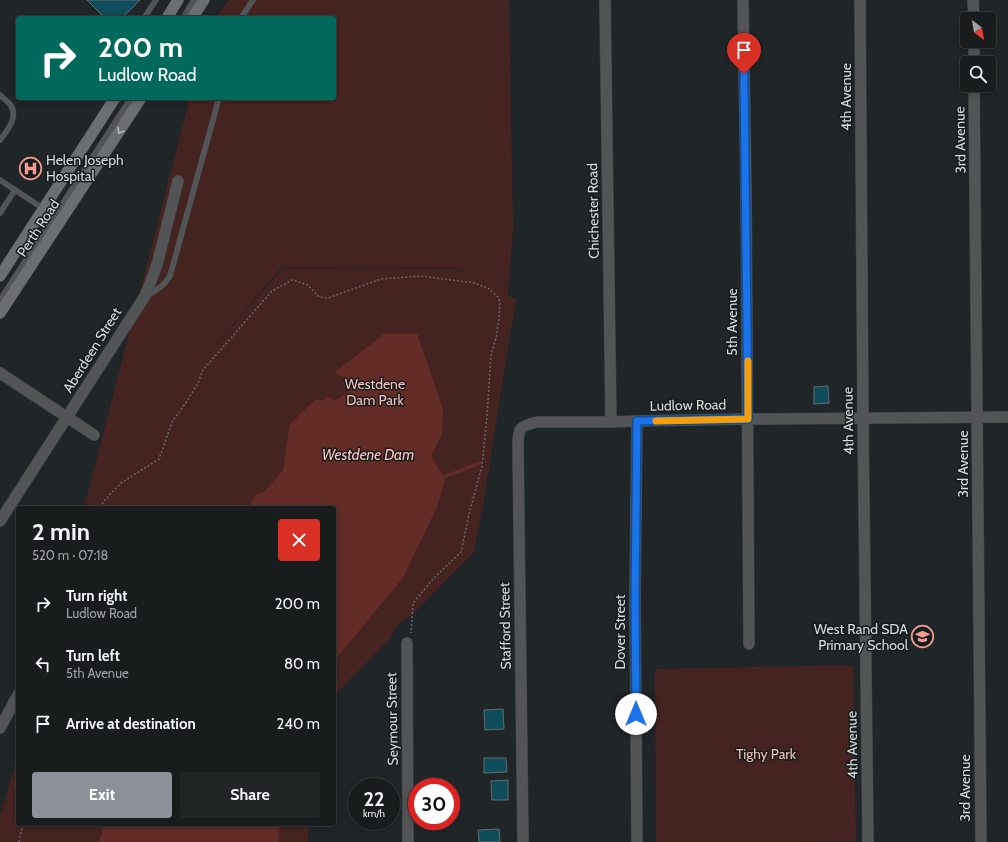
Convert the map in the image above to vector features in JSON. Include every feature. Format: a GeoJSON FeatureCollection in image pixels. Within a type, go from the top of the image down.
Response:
{"type":"FeatureCollection","features":[{"type":"Feature","properties":{"kind":"main road"},"geometry":{"type":"LineString","coordinates":[[168,16],[178,0]]}},
{"type":"Feature","properties":{"kind":"main road"},"geometry":{"type":"LineString","coordinates":[[193,16],[204,0]]}},
{"type":"Feature","properties":{"kind":"main road","name":"Perth Road"},"geometry":{"type":"LineString","coordinates":[[0,276],[114,100]]}},
{"type":"Feature","properties":{"kind":"main road","name":"Perth Road"},"geometry":{"type":"LineString","coordinates":[[0,313],[140,100]]}},
{"type":"Feature","properties":{"kind":"street","name":"Chichester Road"},"geometry":{"type":"LineString","coordinates":[[605,0],[611,422]]}},
{"type":"Feature","properties":{"kind":"street","name":"5th Avenue"},"geometry":{"type":"LineString","coordinates":[[743,0],[747,208],[749,644]]}},
{"type":"Feature","properties":{"kind":"street","name":"4th Avenue"},"geometry":{"type":"LineString","coordinates":[[860,0],[868,842]]}},
{"type":"Feature","properties":{"kind":"street"},"geometry":{"type":"LineString","coordinates":[[973,0],[974,12]]}},
{"type":"Feature","properties":{"kind":"street","name":"3rd Avenue"},"geometry":{"type":"LineString","coordinates":[[974,92],[981,842]]}},
{"type":"Feature","properties":{"kind":"street","name":"Aberdeen Street"},"geometry":{"type":"LineString","coordinates":[[0,521],[145,296],[158,261],[178,181]]}},
{"type":"Feature","properties":{"kind":"street"},"geometry":{"type":"LineString","coordinates":[[0,373],[94,435]]}},
{"type":"Feature","properties":{"kind":"street","name":"Ludlow Road"},"geometry":{"type":"LineString","coordinates":[[537,422],[1008,417]]}},
{"type":"Feature","properties":{"kind":"street","name":"Dover Street"},"geometry":{"type":"LineString","coordinates":[[637,421],[635,598],[637,842]]}},
{"type":"Feature","properties":{"kind":"street","name":"Stafford Street"},"geometry":{"type":"LineString","coordinates":[[523,842],[518,434],[526,424],[537,422]]}},
{"type":"Feature","properties":{"kind":"street","name":"Seymour Street"},"geometry":{"type":"LineString","coordinates":[[406,643],[408,842]]}},
{"type":"Feature","properties":{"kind":"street"},"geometry":{"type":"LineString","coordinates":[[0,728],[16,699]]}},
{"type":"Feature","properties":{"kind":"lane"},"geometry":{"type":"LineString","coordinates":[[145,16],[156,0]]}},
{"type":"Feature","properties":{"kind":"lane"},"geometry":{"type":"LineString","coordinates":[[184,16],[194,0]]}},
{"type":"Feature","properties":{"kind":"lane"},"geometry":{"type":"LineString","coordinates":[[242,16],[252,0]]}},
{"type":"Feature","properties":{"kind":"lane"},"geometry":{"type":"LineString","coordinates":[[0,95],[10,105],[13,118],[10,126],[1,137]]}},
{"type":"Feature","properties":{"kind":"lane"},"geometry":{"type":"LineString","coordinates":[[0,300],[130,100]]}},
{"type":"Feature","properties":{"kind":"lane"},"geometry":{"type":"LineString","coordinates":[[145,296],[162,287],[170,276],[218,100]]}},
{"type":"Feature","properties":{"kind":"lane"},"geometry":{"type":"LineString","coordinates":[[0,180],[44,209]]}},
{"type":"Feature","properties":{"kind":"lane"},"geometry":{"type":"LineString","coordinates":[[0,213],[16,190]]}},
{"type":"Feature","properties":{"kind":"path"},"geometry":{"type":"LineString","coordinates":[[102,506],[103,502],[121,483],[159,459],[172,422],[187,401],[204,370],[272,290],[292,280],[308,284],[318,297],[328,298],[381,279],[421,276],[474,283],[488,288],[498,297],[500,302],[496,338],[491,355],[482,466],[461,552],[413,603],[410,629],[411,632],[406,643]]}},
{"type":"Feature","properties":{"kind":"path"},"geometry":{"type":"LineString","coordinates":[[19,842],[23,826]]}},
{"type":"Feature","properties":{"kind":"green space","name":"Westdene Dam Park"},"geometry":{"type":"Polygon","coordinates":[[[229,0],[509,0],[513,228],[508,295],[516,299],[485,494],[474,552],[413,614],[397,625],[390,639],[336,694],[336,506],[85,506],[189,100],[336,100],[336,16],[217,16],[229,0]],[[282,267],[170,398],[283,268],[457,269],[483,282],[457,268],[282,267]]]}},
{"type":"Feature","properties":{"kind":"green space","name":"Tighy Park"},"geometry":{"type":"Polygon","coordinates":[[[853,665],[856,841],[656,842],[655,669],[853,665]]]}},
{"type":"Feature","properties":{"kind":"green space"},"geometry":{"type":"Polygon","coordinates":[[[16,763],[16,826],[310,826],[307,842],[0,842],[0,815],[16,763]]]}},
{"type":"Feature","properties":{"kind":"water","name":"Westdene Dam"},"geometry":{"type":"Polygon","coordinates":[[[384,334],[417,334],[443,409],[442,434],[431,455],[445,480],[437,507],[403,578],[336,659],[336,506],[249,506],[256,494],[264,492],[283,470],[290,424],[315,400],[324,400],[326,396],[335,401],[349,391],[353,381],[334,373],[384,334]]]}},
{"type":"Feature","properties":{"kind":"water"},"geometry":{"type":"Polygon","coordinates":[[[104,826],[280,826],[278,842],[99,842],[104,826]]]}},
{"type":"Feature","properties":{"kind":"building"},"geometry":{"type":"Polygon","coordinates":[[[87,0],[140,0],[124,16],[103,16],[87,0]]]}},
{"type":"Feature","properties":{"kind":"building"},"geometry":{"type":"Polygon","coordinates":[[[828,386],[829,403],[814,404],[814,387],[828,386]]]}},
{"type":"Feature","properties":{"kind":"building"},"geometry":{"type":"Polygon","coordinates":[[[503,709],[504,729],[485,730],[484,710],[503,709]]]}},
{"type":"Feature","properties":{"kind":"building"},"geometry":{"type":"Polygon","coordinates":[[[484,758],[506,758],[507,772],[484,773],[484,758]]]}},
{"type":"Feature","properties":{"kind":"building"},"geometry":{"type":"Polygon","coordinates":[[[508,780],[508,800],[492,800],[491,781],[508,780]]]}},
{"type":"Feature","properties":{"kind":"building"},"geometry":{"type":"Polygon","coordinates":[[[499,829],[500,842],[479,842],[478,830],[499,829]]]}},
{"type":"Feature","properties":{"kind":"waterway"},"geometry":{"type":"LineString","coordinates":[[441,478],[480,463]]}},
{"type":"Feature","properties":{"kind":"slow traffic"},"geometry":{"type":"LineString","coordinates":[[656,421],[748,419],[748,361]]}},
{"type":"Feature","properties":{"kind":"place","name":"Helen Joseph Hospital"},"geometry":{"type":"Point","coordinates":[30,168]}},
{"type":"Feature","properties":{"kind":"place","name":"West Rand SDA Primary School"},"geometry":{"type":"Point","coordinates":[923,637]}},
{"type":"Feature","properties":{"kind":"route"},"geometry":{"type":"LineString","coordinates":[[636,714],[635,598],[637,421],[748,419],[747,208],[744,74]]}}]}
